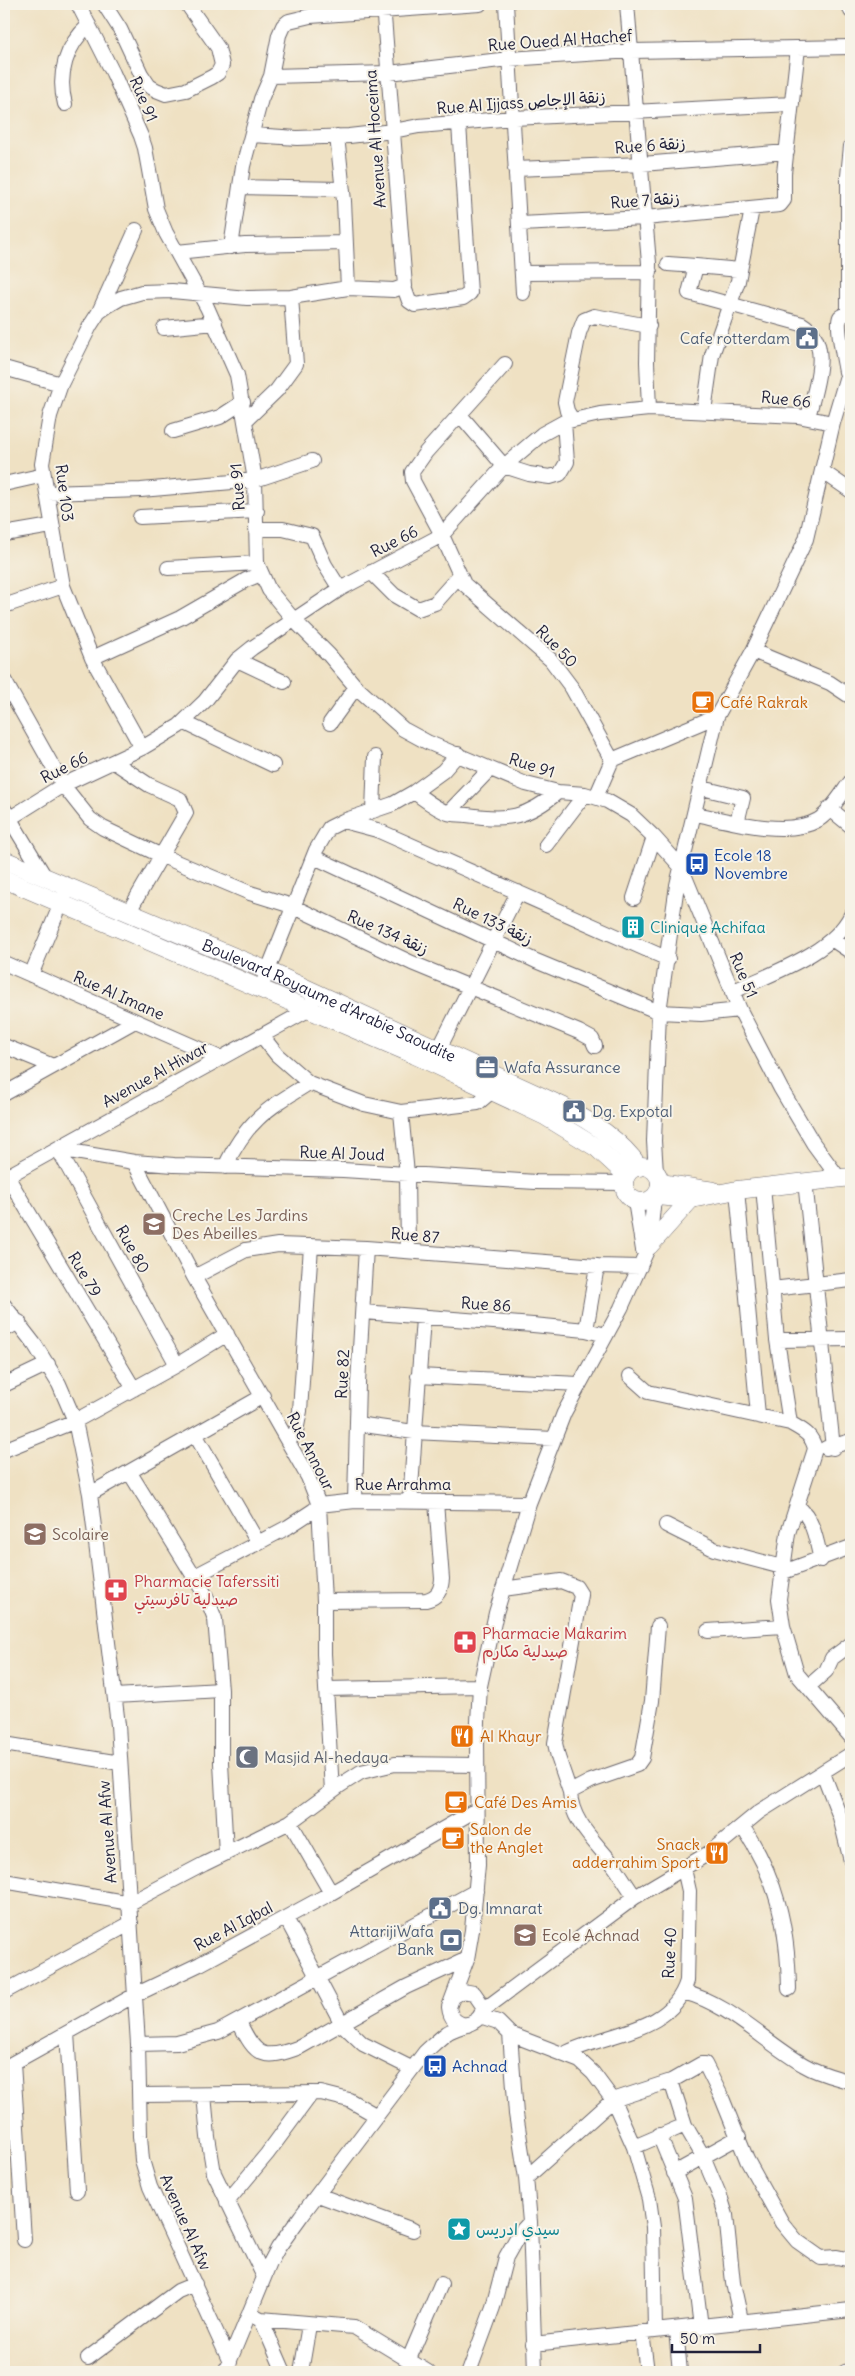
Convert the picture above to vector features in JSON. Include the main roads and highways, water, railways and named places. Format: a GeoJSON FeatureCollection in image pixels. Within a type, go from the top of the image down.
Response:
{"type":"FeatureCollection","features":[{"type":"Feature","properties":{"kind":"main road","name":"Boulevard Royaume d'Arabie Saoudite"},"geometry":{"type":"LineString","coordinates":[[4,860],[268,971],[564,1107],[589,1121],[620,1145],[651,1181],[645,1202],[635,1201],[627,1194],[621,1170],[610,1160],[575,1134],[545,1116],[415,1055],[259,990],[4,879]]}},
{"type":"Feature","properties":{"kind":"main road"},"geometry":{"type":"LineString","coordinates":[[625,1180],[631,1170],[691,1199],[763,1186],[845,1177]]}},
{"type":"Feature","properties":{"kind":"main road"},"geometry":{"type":"LineString","coordinates":[[651,1181],[729,1191]]}},
{"type":"Feature","properties":{"kind":"main road"},"geometry":{"type":"LineString","coordinates":[[644,1256],[691,1199]]}},
{"type":"Feature","properties":{"kind":"place","name":"Cafe rotterdam"},"geometry":{"type":"Point","coordinates":[807,338]}},
{"type":"Feature","properties":{"kind":"place","name":"Café Rakrak"},"geometry":{"type":"Point","coordinates":[703,702]}},
{"type":"Feature","properties":{"kind":"place","name":"Ecole 18 Novembre"},"geometry":{"type":"Point","coordinates":[697,864]}},
{"type":"Feature","properties":{"kind":"place","name":"Clinique Achifaa"},"geometry":{"type":"Point","coordinates":[633,927]}},
{"type":"Feature","properties":{"kind":"place","name":"Wafa Assurance"},"geometry":{"type":"Point","coordinates":[487,1067]}},
{"type":"Feature","properties":{"kind":"place","name":"Dg. Expotal"},"geometry":{"type":"Point","coordinates":[574,1111]}},
{"type":"Feature","properties":{"kind":"place","name":"Creche Les Jardins Des Abeilles"},"geometry":{"type":"Point","coordinates":[154,1224]}},
{"type":"Feature","properties":{"kind":"place","name":"Scolaire"},"geometry":{"type":"Point","coordinates":[35,1534]}},
{"type":"Feature","properties":{"kind":"place","name":"Pharmacie Taferssiti صيدلية تافرسيتي"},"geometry":{"type":"Point","coordinates":[116,1590]}},
{"type":"Feature","properties":{"kind":"place","name":"Pharmacie Makarim صيدلية مكارم"},"geometry":{"type":"Point","coordinates":[465,1642]}},
{"type":"Feature","properties":{"kind":"place","name":"Al Khayr"},"geometry":{"type":"Point","coordinates":[462,1736]}},
{"type":"Feature","properties":{"kind":"place","name":"Masjid Al-hedaya"},"geometry":{"type":"Point","coordinates":[247,1757]}},
{"type":"Feature","properties":{"kind":"place","name":"Café Des Amis"},"geometry":{"type":"Point","coordinates":[456,1802]}},
{"type":"Feature","properties":{"kind":"place","name":"Salon de the Anglet"},"geometry":{"type":"Point","coordinates":[453,1838]}},
{"type":"Feature","properties":{"kind":"place","name":"Snack adderrahim Sport"},"geometry":{"type":"Point","coordinates":[717,1853]}},
{"type":"Feature","properties":{"kind":"place","name":"Dg. lmnarat"},"geometry":{"type":"Point","coordinates":[440,1908]}},
{"type":"Feature","properties":{"kind":"place","name":"Ecole Achnad"},"geometry":{"type":"Point","coordinates":[525,1935]}},
{"type":"Feature","properties":{"kind":"place","name":"AttarijiWafa Bank"},"geometry":{"type":"Point","coordinates":[451,1940]}},
{"type":"Feature","properties":{"kind":"place","name":"Achnad"},"geometry":{"type":"Point","coordinates":[435,2066]}},
{"type":"Feature","properties":{"kind":"place","name":"سيدي ادريس"},"geometry":{"type":"Point","coordinates":[459,2229]}}]}
